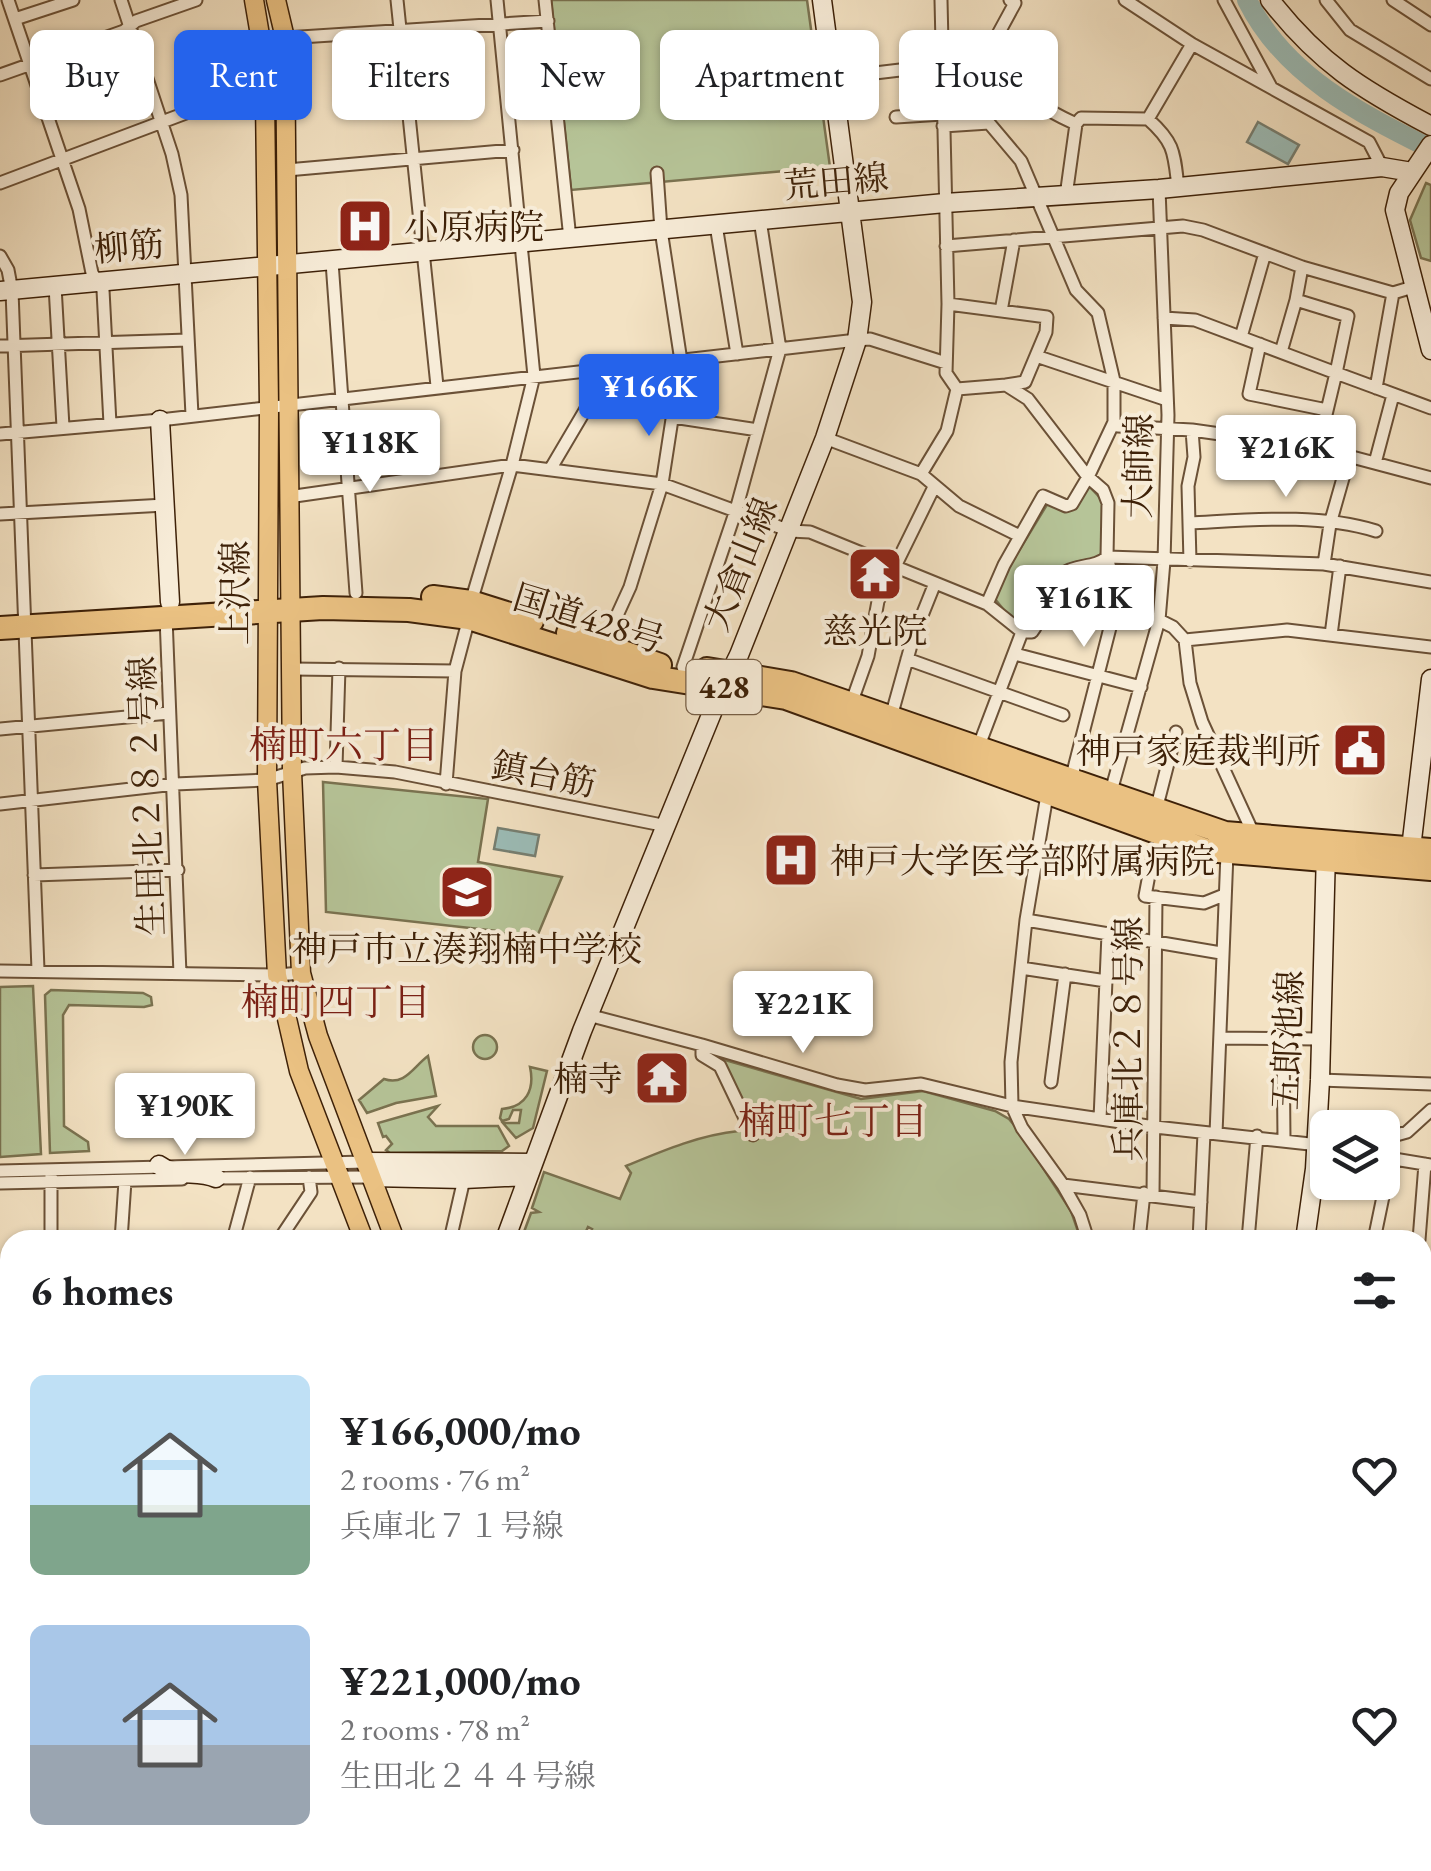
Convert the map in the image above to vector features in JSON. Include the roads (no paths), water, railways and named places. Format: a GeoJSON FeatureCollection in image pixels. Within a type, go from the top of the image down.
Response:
{"type":"FeatureCollection","features":[{"type":"Feature","properties":{"kind":"highway","name":"国道428号"},"geometry":{"type":"LineString","coordinates":[[0,628],[16,616],[278,603],[356,593],[411,594],[604,644],[657,664],[726,679],[1226,833],[1326,851],[1420,859]]}},
{"type":"Feature","properties":{"kind":"highway","name":"国道428号"},"geometry":{"type":"LineString","coordinates":[[278,603],[470,610],[653,677],[791,683],[978,748],[1163,836],[1206,850],[1326,851]]}},
{"type":"Feature","properties":{"kind":"main road","name":"上沢線"},"geometry":{"type":"LineString","coordinates":[[254,0],[259,30]]}},
{"type":"Feature","properties":{"kind":"main road","name":"上沢線"},"geometry":{"type":"LineString","coordinates":[[276,0],[283,30]]}},
{"type":"Feature","properties":{"kind":"main road","name":"上沢線"},"geometry":{"type":"LineString","coordinates":[[265,120],[268,407],[278,603],[292,669],[292,772],[301,972],[318,1036],[391,1230]]}},
{"type":"Feature","properties":{"kind":"main road","name":"上沢線"},"geometry":{"type":"LineString","coordinates":[[286,120],[288,497],[267,780],[277,975],[299,1070],[360,1230]]}},
{"type":"Feature","properties":{"kind":"street"},"geometry":{"type":"LineString","coordinates":[[0,75],[30,64],[8,0]]}},
{"type":"Feature","properties":{"kind":"street"},"geometry":{"type":"LineString","coordinates":[[15,19],[73,0]]}},
{"type":"Feature","properties":{"kind":"street"},"geometry":{"type":"LineString","coordinates":[[122,0],[163,123],[181,196],[192,415]]}},
{"type":"Feature","properties":{"kind":"street"},"geometry":{"type":"LineString","coordinates":[[119,30],[196,0]]}},
{"type":"Feature","properties":{"kind":"street"},"geometry":{"type":"LineString","coordinates":[[397,0],[400,30],[548,21]]}},
{"type":"Feature","properties":{"kind":"street"},"geometry":{"type":"LineString","coordinates":[[446,784],[455,671],[534,376],[497,0]]}},
{"type":"Feature","properties":{"kind":"street"},"geometry":{"type":"LineString","coordinates":[[545,0],[570,239]]}},
{"type":"Feature","properties":{"kind":"street","name":"大倉山線"},"geometry":{"type":"LineString","coordinates":[[822,0],[827,30]]}},
{"type":"Feature","properties":{"kind":"street"},"geometry":{"type":"LineString","coordinates":[[941,0],[941,30]]}},
{"type":"Feature","properties":{"kind":"street"},"geometry":{"type":"LineString","coordinates":[[1001,30],[1016,3],[1010,0]]}},
{"type":"Feature","properties":{"kind":"street"},"geometry":{"type":"LineString","coordinates":[[1125,0],[1192,44],[1369,142],[1382,167]]}},
{"type":"Feature","properties":{"kind":"street"},"geometry":{"type":"LineString","coordinates":[[1224,0],[1274,91]]}},
{"type":"Feature","properties":{"kind":"street"},"geometry":{"type":"LineString","coordinates":[[1270,0],[1302,41],[1366,92],[1431,126]]}},
{"type":"Feature","properties":{"kind":"street"},"geometry":{"type":"LineString","coordinates":[[1326,0],[1350,30],[1431,79]]}},
{"type":"Feature","properties":{"kind":"street"},"geometry":{"type":"LineString","coordinates":[[1399,2],[1431,25]]}},
{"type":"Feature","properties":{"kind":"street"},"geometry":{"type":"LineString","coordinates":[[1148,119],[1192,44]]}},
{"type":"Feature","properties":{"kind":"street"},"geometry":{"type":"LineString","coordinates":[[1058,116],[1076,124]]}},
{"type":"Feature","properties":{"kind":"street"},"geometry":{"type":"LineString","coordinates":[[1066,196],[1076,124],[1081,118],[1148,119],[1168,136],[1178,188]]}},
{"type":"Feature","properties":{"kind":"street"},"geometry":{"type":"LineString","coordinates":[[0,183],[174,119]]}},
{"type":"Feature","properties":{"kind":"street"},"geometry":{"type":"LineString","coordinates":[[50,120],[96,282],[103,290],[110,424]]}},
{"type":"Feature","properties":{"kind":"street"},"geometry":{"type":"LineString","coordinates":[[410,120],[437,386]]}},
{"type":"Feature","properties":{"kind":"street","name":"大倉山線"},"geometry":{"type":"LineString","coordinates":[[509,1230],[588,1015],[790,530],[857,340],[862,302],[839,120]]}},
{"type":"Feature","properties":{"kind":"street"},"geometry":{"type":"LineString","coordinates":[[921,474],[947,431],[957,389],[946,373],[943,120],[989,122],[1021,160],[1076,290],[1098,313],[1114,381],[1114,422],[1072,504],[1066,506],[1044,496],[987,604]]}},
{"type":"Feature","properties":{"kind":"street"},"geometry":{"type":"LineString","coordinates":[[287,170],[512,150]]}},
{"type":"Feature","properties":{"kind":"street"},"geometry":{"type":"LineString","coordinates":[[1425,162],[1399,193],[1395,210],[1421,298],[1431,350]]}},
{"type":"Feature","properties":{"kind":"street","name":"荒田線"},"geometry":{"type":"LineString","coordinates":[[265,266],[945,203],[1178,188],[1425,162]]}},
{"type":"Feature","properties":{"kind":"street"},"geometry":{"type":"LineString","coordinates":[[604,644],[630,587],[662,484],[682,361],[661,230],[657,174]]}},
{"type":"Feature","properties":{"kind":"street","name":"大師線"},"geometry":{"type":"LineString","coordinates":[[1110,795],[1159,620],[1164,560],[1167,400],[1158,189]]}},
{"type":"Feature","properties":{"kind":"street"},"geometry":{"type":"LineString","coordinates":[[684,667],[736,510],[780,349],[760,220]]}},
{"type":"Feature","properties":{"kind":"street"},"geometry":{"type":"LineString","coordinates":[[716,225],[737,354]]}},
{"type":"Feature","properties":{"kind":"street"},"geometry":{"type":"LineString","coordinates":[[946,246],[1182,226],[1203,230],[1302,267],[1421,298]]}},
{"type":"Feature","properties":{"kind":"street"},"geometry":{"type":"LineString","coordinates":[[1000,311],[1014,240]]}},
{"type":"Feature","properties":{"kind":"street"},"geometry":{"type":"LineString","coordinates":[[1241,337],[1265,253]]}},
{"type":"Feature","properties":{"kind":"street"},"geometry":{"type":"LineString","coordinates":[[0,256],[8,270],[7,346],[18,432],[16,616],[30,726],[38,970]]}},
{"type":"Feature","properties":{"kind":"street"},"geometry":{"type":"LineString","coordinates":[[332,262],[356,593]]}},
{"type":"Feature","properties":{"kind":"street","name":"柳筋"},"geometry":{"type":"LineString","coordinates":[[6,291],[265,266]]}},
{"type":"Feature","properties":{"kind":"street"},"geometry":{"type":"LineString","coordinates":[[1281,352],[1302,267]]}},
{"type":"Feature","properties":{"kind":"street"},"geometry":{"type":"LineString","coordinates":[[55,286],[63,427]]}},
{"type":"Feature","properties":{"kind":"street"},"geometry":{"type":"LineString","coordinates":[[1376,388],[1393,293]]}},
{"type":"Feature","properties":{"kind":"street"},"geometry":{"type":"LineString","coordinates":[[1296,300],[1348,316],[1318,448]]}},
{"type":"Feature","properties":{"kind":"street"},"geometry":{"type":"LineString","coordinates":[[948,304],[1047,317],[1046,332],[1025,382],[957,389]]}},
{"type":"Feature","properties":{"kind":"street"},"geometry":{"type":"LineString","coordinates":[[1164,318],[1195,320],[1431,408]]}},
{"type":"Feature","properties":{"kind":"street"},"geometry":{"type":"LineString","coordinates":[[0,434],[160,420],[870,339],[946,362]]}},
{"type":"Feature","properties":{"kind":"street"},"geometry":{"type":"LineString","coordinates":[[7,346],[188,340]]}},
{"type":"Feature","properties":{"kind":"street"},"geometry":{"type":"LineString","coordinates":[[1260,344],[1249,394],[1327,410]]}},
{"type":"Feature","properties":{"kind":"street"},"geometry":{"type":"LineString","coordinates":[[1036,356],[1167,400]]}},
{"type":"Feature","properties":{"kind":"street"},"geometry":{"type":"LineString","coordinates":[[551,468],[610,368]]}},
{"type":"Feature","properties":{"kind":"street"},"geometry":{"type":"LineString","coordinates":[[1006,385],[1028,400],[1088,477],[1104,490],[1108,503],[1107,557],[1120,606],[1138,621],[1159,620],[1173,627],[1185,640],[1190,683],[1202,722],[1255,838]]}},
{"type":"Feature","properties":{"kind":"street"},"geometry":{"type":"LineString","coordinates":[[1374,463],[1392,395]]}},
{"type":"Feature","properties":{"kind":"street"},"geometry":{"type":"LineString","coordinates":[[673,417],[758,430]]}},
{"type":"Feature","properties":{"kind":"street"},"geometry":{"type":"LineString","coordinates":[[160,420],[168,609]]}},
{"type":"Feature","properties":{"kind":"street"},"geometry":{"type":"LineString","coordinates":[[1114,422],[1118,426],[1192,430],[1318,448],[1431,478]]}},
{"type":"Feature","properties":{"kind":"street"},"geometry":{"type":"LineString","coordinates":[[1190,561],[1188,486],[1194,457],[1192,430]]}},
{"type":"Feature","properties":{"kind":"street"},"geometry":{"type":"LineString","coordinates":[[825,438],[921,474],[958,506],[1020,536]]}},
{"type":"Feature","properties":{"kind":"street"},"geometry":{"type":"LineString","coordinates":[[1324,564],[1330,524],[1349,458]]}},
{"type":"Feature","properties":{"kind":"street"},"geometry":{"type":"LineString","coordinates":[[288,497],[512,464],[662,484],[790,530],[810,532],[987,604],[1022,632],[1032,632],[1042,619],[1052,583],[1060,575],[1076,566],[1099,564],[1107,557],[1324,564],[1431,582]]}},
{"type":"Feature","properties":{"kind":"street"},"geometry":{"type":"LineString","coordinates":[[852,704],[868,656],[878,601],[934,487]]}},
{"type":"Feature","properties":{"kind":"street"},"geometry":{"type":"LineString","coordinates":[[0,514],[165,505]]}},
{"type":"Feature","properties":{"kind":"street"},"geometry":{"type":"LineString","coordinates":[[1190,522],[1277,520],[1376,531]]}},
{"type":"Feature","properties":{"kind":"street"},"geometry":{"type":"LineString","coordinates":[[1330,635],[1340,566]]}},
{"type":"Feature","properties":{"kind":"street"},"geometry":{"type":"LineString","coordinates":[[891,716],[934,583]]}},
{"type":"Feature","properties":{"kind":"street"},"geometry":{"type":"LineString","coordinates":[[1085,1230],[1063,1185],[1022,1128],[1012,1106],[1010,1062],[1026,920],[1057,783],[1120,606]]}},
{"type":"Feature","properties":{"kind":"street","name":"生田北２８２号線"},"geometry":{"type":"LineString","coordinates":[[168,609],[180,974]]}},
{"type":"Feature","properties":{"kind":"street"},"geometry":{"type":"LineString","coordinates":[[1185,640],[1288,630],[1431,647]]}},
{"type":"Feature","properties":{"kind":"street"},"geometry":{"type":"LineString","coordinates":[[978,748],[1022,632]]}},
{"type":"Feature","properties":{"kind":"street"},"geometry":{"type":"LineString","coordinates":[[1016,654],[1142,687]]}},
{"type":"Feature","properties":{"kind":"street"},"geometry":{"type":"LineString","coordinates":[[907,659],[1063,715]]}},
{"type":"Feature","properties":{"kind":"street"},"geometry":{"type":"LineString","coordinates":[[336,767],[339,668]]}},
{"type":"Feature","properties":{"kind":"street"},"geometry":{"type":"LineString","coordinates":[[292,669],[455,671]]}},
{"type":"Feature","properties":{"kind":"street"},"geometry":{"type":"LineString","coordinates":[[1420,859],[1431,679]]}},
{"type":"Feature","properties":{"kind":"street"},"geometry":{"type":"LineString","coordinates":[[0,729],[169,714]]}},
{"type":"Feature","properties":{"kind":"street"},"geometry":{"type":"LineString","coordinates":[[1156,810],[1176,732]]}},
{"type":"Feature","properties":{"kind":"street","name":"鎮台筋"},"geometry":{"type":"LineString","coordinates":[[0,804],[175,784],[267,780],[292,772],[336,767],[394,772],[667,826]]}},
{"type":"Feature","properties":{"kind":"street","name":"兵庫北２８号線"},"geometry":{"type":"LineString","coordinates":[[1141,1230],[1155,1127],[1156,897],[1146,896],[1151,864],[1163,836]]}},
{"type":"Feature","properties":{"kind":"street","name":"五郎池線"},"geometry":{"type":"LineString","coordinates":[[1321,1110],[1326,851]]}},
{"type":"Feature","properties":{"kind":"street"},"geometry":{"type":"LineString","coordinates":[[1200,1230],[1220,1038],[1227,853]]}},
{"type":"Feature","properties":{"kind":"street"},"geometry":{"type":"LineString","coordinates":[[34,875],[178,870]]}},
{"type":"Feature","properties":{"kind":"street"},"geometry":{"type":"LineString","coordinates":[[1156,897],[1204,903],[1224,896]]}},
{"type":"Feature","properties":{"kind":"street"},"geometry":{"type":"LineString","coordinates":[[1026,920],[1221,953]]}},
{"type":"Feature","properties":{"kind":"street"},"geometry":{"type":"LineString","coordinates":[[1100,1119],[1108,934]]}},
{"type":"Feature","properties":{"kind":"street"},"geometry":{"type":"LineString","coordinates":[[1021,968],[1106,981]]}},
{"type":"Feature","properties":{"kind":"street"},"geometry":{"type":"LineString","coordinates":[[0,970],[277,975],[301,972]]}},
{"type":"Feature","properties":{"kind":"street"},"geometry":{"type":"LineString","coordinates":[[1051,1082],[1065,974]]}},
{"type":"Feature","properties":{"kind":"street"},"geometry":{"type":"LineString","coordinates":[[588,1015],[837,1086],[865,1090],[920,1084],[1012,1106],[1210,1134],[1310,1143]]}},
{"type":"Feature","properties":{"kind":"street"},"geometry":{"type":"LineString","coordinates":[[1220,1038],[1320,1039]]}},
{"type":"Feature","properties":{"kind":"street"},"geometry":{"type":"LineString","coordinates":[[1283,1038],[1284,1139]]}},
{"type":"Feature","properties":{"kind":"street"},"geometry":{"type":"LineString","coordinates":[[702,1045],[702,1054],[720,1066],[753,1134]]}},
{"type":"Feature","properties":{"kind":"street"},"geometry":{"type":"LineString","coordinates":[[1320,1080],[1431,1084]]}},
{"type":"Feature","properties":{"kind":"street"},"geometry":{"type":"LineString","coordinates":[[1400,1133],[1410,1130],[1431,1110]]}},
{"type":"Feature","properties":{"kind":"street"},"geometry":{"type":"LineString","coordinates":[[1249,1230],[1256,1136]]}},
{"type":"Feature","properties":{"kind":"street"},"geometry":{"type":"LineString","coordinates":[[1400,1159],[1428,1164],[1420,1230]]}},
{"type":"Feature","properties":{"kind":"street"},"geometry":{"type":"LineString","coordinates":[[0,1183],[51,1174],[159,1166],[530,1170]]}},
{"type":"Feature","properties":{"kind":"street"},"geometry":{"type":"LineString","coordinates":[[159,1166],[170,1172],[216,1178]]}},
{"type":"Feature","properties":{"kind":"street"},"geometry":{"type":"LineString","coordinates":[[0,1171],[125,1181],[309,1177],[339,1169]]}},
{"type":"Feature","properties":{"kind":"street"},"geometry":{"type":"LineString","coordinates":[[368,1169],[464,1180],[530,1170]]}},
{"type":"Feature","properties":{"kind":"street"},"geometry":{"type":"LineString","coordinates":[[51,1174],[51,1230]]}},
{"type":"Feature","properties":{"kind":"street"},"geometry":{"type":"LineString","coordinates":[[236,1230],[250,1177]]}},
{"type":"Feature","properties":{"kind":"street"},"geometry":{"type":"LineString","coordinates":[[286,1230],[311,1192],[309,1177]]}},
{"type":"Feature","properties":{"kind":"street"},"geometry":{"type":"LineString","coordinates":[[452,1230],[464,1180]]}},
{"type":"Feature","properties":{"kind":"street"},"geometry":{"type":"LineString","coordinates":[[122,1230],[125,1181]]}},
{"type":"Feature","properties":{"kind":"street"},"geometry":{"type":"LineString","coordinates":[[1063,1185],[1201,1202]]}},
{"type":"Feature","properties":{"kind":"street","name":"五郎池線"},"geometry":{"type":"LineString","coordinates":[[1307,1230],[1312,1200]]}},
{"type":"Feature","properties":{"kind":"street"},"geometry":{"type":"LineString","coordinates":[[1376,1230],[1380,1200]]}},
{"type":"Feature","properties":{"kind":"water"},"geometry":{"type":"Polygon","coordinates":[[[1258,122],[1299,145],[1288,164],[1247,142],[1258,122]]]}},
{"type":"Feature","properties":{"kind":"water"},"geometry":{"type":"Polygon","coordinates":[[[498,828],[539,835],[535,856],[494,849],[498,828]]]}},
{"type":"Feature","properties":{"kind":"waterway"},"geometry":{"type":"LineString","coordinates":[[1247,0],[1281,50],[1302,71],[1351,106],[1431,149]]}},
{"type":"Feature","properties":{"kind":"place","name":"小原病院"},"geometry":{"type":"Point","coordinates":[365,226]}},
{"type":"Feature","properties":{"kind":"place","name":"慈光院"},"geometry":{"type":"Point","coordinates":[875,574]}},
{"type":"Feature","properties":{"kind":"place","name":"神戸家庭裁判所"},"geometry":{"type":"Point","coordinates":[1360,750]}},
{"type":"Feature","properties":{"kind":"place","name":"神戸大学医学部附属病院"},"geometry":{"type":"Point","coordinates":[791,860]}},
{"type":"Feature","properties":{"kind":"place","name":"神戸市立湊翔楠中学校"},"geometry":{"type":"Point","coordinates":[467,892]}},
{"type":"Feature","properties":{"kind":"place","name":"楠寺"},"geometry":{"type":"Point","coordinates":[662,1078]}},
{"type":"Feature","properties":{"kind":"district","name":"楠町六丁目"},"geometry":{"type":"Point","coordinates":[344,744]}},
{"type":"Feature","properties":{"kind":"district","name":"楠町四丁目"},"geometry":{"type":"Point","coordinates":[336,1001]}},
{"type":"Feature","properties":{"kind":"district","name":"楠町七丁目"},"geometry":{"type":"Point","coordinates":[833,1120]}}]}
